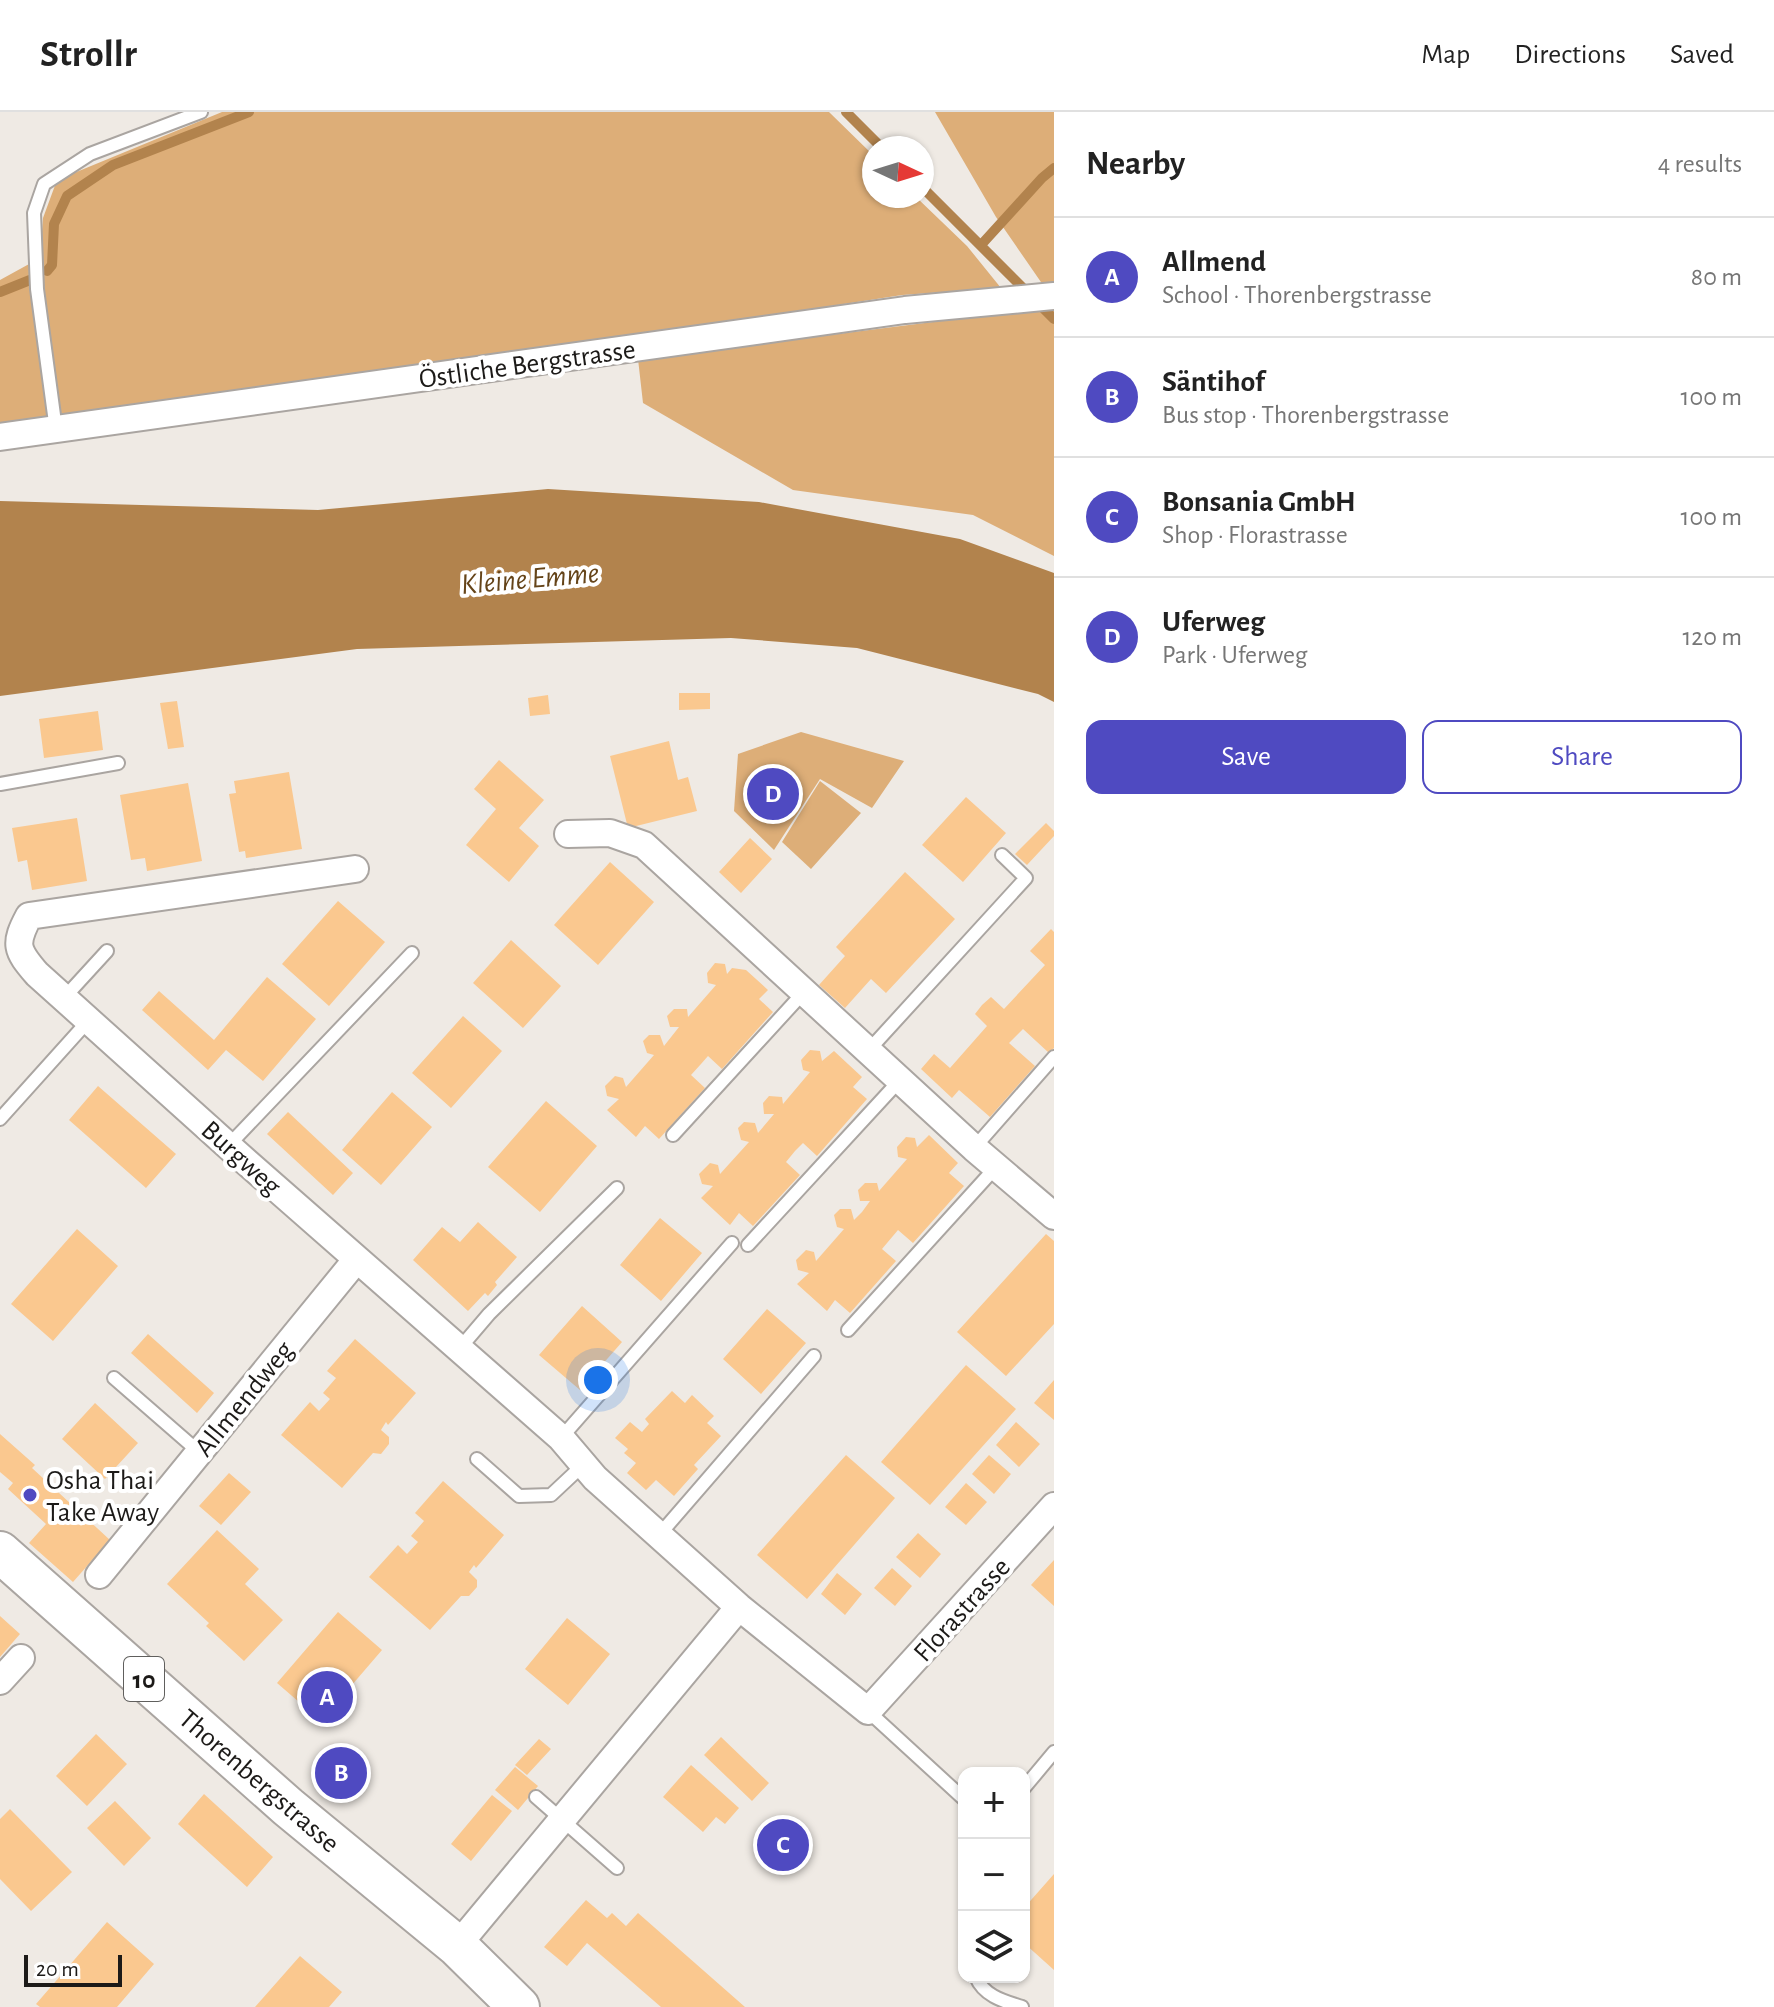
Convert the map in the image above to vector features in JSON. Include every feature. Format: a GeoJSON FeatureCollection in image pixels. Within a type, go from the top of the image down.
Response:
{"type":"FeatureCollection","features":[{"type":"Feature","properties":{"kind":"main road","name":"Thorenbergstrasse"},"geometry":{"type":"LineString","coordinates":[[0,1552],[288,1807],[457,1946],[519,2007]]}},
{"type":"Feature","properties":{"kind":"street","name":"Östliche Bergstrasse"},"geometry":{"type":"LineString","coordinates":[[0,437],[905,310],[1054,296]]}},
{"type":"Feature","properties":{"kind":"street"},"geometry":{"type":"LineString","coordinates":[[568,834],[610,833],[644,845],[974,1148],[1054,1216]]}},
{"type":"Feature","properties":{"kind":"street","name":"Burgweg"},"geometry":{"type":"LineString","coordinates":[[355,869],[29,916],[18,937],[21,955],[64,998],[228,1146],[561,1438],[583,1465],[739,1607],[868,1711]]}},
{"type":"Feature","properties":{"kind":"street","name":"Allmendweg"},"geometry":{"type":"LineString","coordinates":[[99,1575],[357,1259]]}},
{"type":"Feature","properties":{"kind":"street","name":"Florastrasse"},"geometry":{"type":"LineString","coordinates":[[868,1711],[1054,1506]]}},
{"type":"Feature","properties":{"kind":"street"},"geometry":{"type":"LineString","coordinates":[[457,1946],[739,1607]]}},
{"type":"Feature","properties":{"kind":"street"},"geometry":{"type":"LineString","coordinates":[[0,1681],[21,1658]]}},
{"type":"Feature","properties":{"kind":"lane"},"geometry":{"type":"LineString","coordinates":[[56,430],[37,289],[34,213],[44,184],[90,154],[201,112]]}},
{"type":"Feature","properties":{"kind":"lane"},"geometry":{"type":"LineString","coordinates":[[0,784],[118,763]]}},
{"type":"Feature","properties":{"kind":"lane"},"geometry":{"type":"LineString","coordinates":[[868,1051],[1026,878],[1002,855]]}},
{"type":"Feature","properties":{"kind":"lane"},"geometry":{"type":"LineString","coordinates":[[64,998],[107,951]]}},
{"type":"Feature","properties":{"kind":"lane"},"geometry":{"type":"LineString","coordinates":[[228,1146],[412,953]]}},
{"type":"Feature","properties":{"kind":"lane"},"geometry":{"type":"LineString","coordinates":[[673,1135],[804,992]]}},
{"type":"Feature","properties":{"kind":"lane"},"geometry":{"type":"LineString","coordinates":[[0,1119],[89,1020]]}},
{"type":"Feature","properties":{"kind":"lane"},"geometry":{"type":"LineString","coordinates":[[974,1148],[1054,1057]]}},
{"type":"Feature","properties":{"kind":"lane"},"geometry":{"type":"LineString","coordinates":[[748,1245],[900,1080]]}},
{"type":"Feature","properties":{"kind":"lane"},"geometry":{"type":"LineString","coordinates":[[848,1330],[996,1167]]}},
{"type":"Feature","properties":{"kind":"lane"},"geometry":{"type":"LineString","coordinates":[[460,1348],[489,1314],[617,1188]]}},
{"type":"Feature","properties":{"kind":"lane"},"geometry":{"type":"LineString","coordinates":[[561,1438],[732,1243]]}},
{"type":"Feature","properties":{"kind":"lane"},"geometry":{"type":"LineString","coordinates":[[660,1534],[814,1356]]}},
{"type":"Feature","properties":{"kind":"lane"},"geometry":{"type":"LineString","coordinates":[[114,1378],[199,1452]]}},
{"type":"Feature","properties":{"kind":"lane"},"geometry":{"type":"LineString","coordinates":[[477,1459],[519,1496],[551,1495],[583,1465]]}},
{"type":"Feature","properties":{"kind":"lane"},"geometry":{"type":"LineString","coordinates":[[868,1711],[958,1794]]}},
{"type":"Feature","properties":{"kind":"lane"},"geometry":{"type":"LineString","coordinates":[[1030,1781],[1054,1752]]}},
{"type":"Feature","properties":{"kind":"lane"},"geometry":{"type":"LineString","coordinates":[[536,1797],[617,1868]]}},
{"type":"Feature","properties":{"kind":"lane"},"geometry":{"type":"LineString","coordinates":[[978,1983],[992,1997],[1022,2007]]}},
{"type":"Feature","properties":{"kind":"shaded area"},"geometry":{"type":"Polygon","coordinates":[[[222,112],[829,112],[862,144],[862,208],[927,208],[967,246],[1001,288],[902,295],[575,346],[0,423],[0,280],[40,258],[43,218],[57,180],[222,112]]]}},
{"type":"Feature","properties":{"kind":"shaded area"},"geometry":{"type":"Polygon","coordinates":[[[935,112],[1054,112],[1054,284],[1043,285],[996,217],[935,112]]]}},
{"type":"Feature","properties":{"kind":"shaded area"},"geometry":{"type":"Polygon","coordinates":[[[1027,310],[1054,310],[1054,556],[973,515],[793,490],[643,403],[638,359],[1027,310]]]}},
{"type":"Feature","properties":{"kind":"shaded area"},"geometry":{"type":"Polygon","coordinates":[[[801,732],[904,761],[872,808],[820,779],[774,850],[734,811],[738,754],[801,732]]]}},
{"type":"Feature","properties":{"kind":"shaded area"},"geometry":{"type":"Polygon","coordinates":[[[820,781],[861,813],[811,869],[782,842],[820,781]]]}},
{"type":"Feature","properties":{"kind":"water","name":"Kleine Emme"},"geometry":{"type":"Polygon","coordinates":[[[548,489],[759,502],[960,539],[1054,573],[1054,702],[1038,694],[857,648],[731,638],[357,649],[0,696],[0,501],[318,510],[548,489]]]}},
{"type":"Feature","properties":{"kind":"building"},"geometry":{"type":"Polygon","coordinates":[[[679,693],[710,693],[710,709],[679,710],[679,693]]]}},
{"type":"Feature","properties":{"kind":"building"},"geometry":{"type":"Polygon","coordinates":[[[548,695],[550,714],[530,716],[528,698],[548,695]]]}},
{"type":"Feature","properties":{"kind":"building"},"geometry":{"type":"Polygon","coordinates":[[[177,701],[184,747],[168,749],[160,703],[177,701]]]}},
{"type":"Feature","properties":{"kind":"building"},"geometry":{"type":"Polygon","coordinates":[[[98,711],[103,750],[44,758],[39,719],[98,711]]]}},
{"type":"Feature","properties":{"kind":"building"},"geometry":{"type":"Polygon","coordinates":[[[669,741],[678,780],[688,777],[697,811],[628,828],[610,756],[669,741]]]}},
{"type":"Feature","properties":{"kind":"building"},"geometry":{"type":"Polygon","coordinates":[[[499,760],[544,800],[519,828],[539,846],[509,882],[466,845],[496,809],[474,789],[499,760]]]}},
{"type":"Feature","properties":{"kind":"building"},"geometry":{"type":"Polygon","coordinates":[[[289,772],[302,849],[246,858],[245,851],[239,852],[229,794],[236,793],[234,781],[289,772]]]}},
{"type":"Feature","properties":{"kind":"building"},"geometry":{"type":"Polygon","coordinates":[[[188,783],[202,861],[147,871],[145,858],[131,860],[120,795],[188,783]]]}},
{"type":"Feature","properties":{"kind":"building"},"geometry":{"type":"Polygon","coordinates":[[[966,797],[1006,833],[963,882],[922,845],[966,797]]]}},
{"type":"Feature","properties":{"kind":"building"},"geometry":{"type":"Polygon","coordinates":[[[77,818],[87,881],[32,890],[27,860],[18,862],[12,828],[77,818]]]}},
{"type":"Feature","properties":{"kind":"building"},"geometry":{"type":"Polygon","coordinates":[[[1046,823],[1054,831],[1054,836],[1027,865],[1015,854],[1046,823]]]}},
{"type":"Feature","properties":{"kind":"building"},"geometry":{"type":"Polygon","coordinates":[[[750,838],[772,859],[741,893],[719,872],[750,838]]]}},
{"type":"Feature","properties":{"kind":"building"},"geometry":{"type":"Polygon","coordinates":[[[610,862],[654,902],[598,965],[554,925],[610,862]]]}},
{"type":"Feature","properties":{"kind":"building"},"geometry":{"type":"Polygon","coordinates":[[[905,872],[955,919],[886,993],[871,979],[845,1008],[819,985],[845,956],[836,947],[905,872]]]}},
{"type":"Feature","properties":{"kind":"building"},"geometry":{"type":"Polygon","coordinates":[[[338,901],[385,942],[329,1006],[282,964],[338,901]]]}},
{"type":"Feature","properties":{"kind":"building"},"geometry":{"type":"Polygon","coordinates":[[[1051,929],[1054,932],[1054,1048],[1049,1053],[1023,1029],[1009,1043],[1035,1066],[990,1117],[959,1090],[952,1098],[921,1069],[934,1054],[950,1068],[987,1026],[975,1014],[982,1005],[991,997],[1004,1009],[1045,965],[1030,951],[1051,929]]]}},
{"type":"Feature","properties":{"kind":"building"},"geometry":{"type":"Polygon","coordinates":[[[511,940],[561,986],[523,1028],[473,983],[511,940]]]}},
{"type":"Feature","properties":{"kind":"building"},"geometry":{"type":"Polygon","coordinates":[[[715,963],[725,964],[727,974],[732,968],[746,970],[768,990],[759,999],[773,1012],[722,1069],[708,1056],[691,1075],[705,1088],[659,1139],[645,1126],[636,1137],[607,1110],[619,1099],[607,1096],[605,1086],[615,1076],[623,1078],[626,1087],[654,1055],[647,1053],[643,1041],[649,1035],[660,1035],[664,1046],[679,1027],[670,1027],[667,1016],[674,1009],[687,1009],[688,1017],[716,985],[708,983],[707,973],[715,963]]]}},
{"type":"Feature","properties":{"kind":"building"},"geometry":{"type":"Polygon","coordinates":[[[267,977],[316,1019],[263,1081],[226,1050],[208,1070],[142,1010],[159,991],[214,1040],[267,977]]]}},
{"type":"Feature","properties":{"kind":"building"},"geometry":{"type":"Polygon","coordinates":[[[463,1016],[502,1051],[451,1108],[412,1073],[463,1016]]]}},
{"type":"Feature","properties":{"kind":"building"},"geometry":{"type":"Polygon","coordinates":[[[810,1050],[820,1051],[822,1061],[834,1051],[862,1077],[853,1087],[867,1099],[817,1156],[803,1143],[795,1151],[786,1162],[800,1175],[753,1226],[739,1213],[730,1225],[701,1198],[713,1186],[702,1184],[699,1174],[710,1163],[718,1165],[720,1174],[749,1142],[741,1140],[738,1128],[744,1122],[755,1123],[758,1133],[774,1114],[764,1114],[763,1103],[769,1096],[782,1097],[783,1104],[810,1072],[803,1070],[801,1060],[810,1050]]]}},
{"type":"Feature","properties":{"kind":"building"},"geometry":{"type":"Polygon","coordinates":[[[98,1086],[176,1154],[146,1188],[69,1120],[98,1086]]]}},
{"type":"Feature","properties":{"kind":"building"},"geometry":{"type":"Polygon","coordinates":[[[392,1092],[432,1127],[381,1185],[342,1150],[392,1092]]]}},
{"type":"Feature","properties":{"kind":"building"},"geometry":{"type":"Polygon","coordinates":[[[546,1101],[597,1146],[540,1212],[488,1167],[546,1101]]]}},
{"type":"Feature","properties":{"kind":"building"},"geometry":{"type":"Polygon","coordinates":[[[288,1112],[353,1173],[333,1195],[267,1134],[288,1112]]]}},
{"type":"Feature","properties":{"kind":"building"},"geometry":{"type":"Polygon","coordinates":[[[929,1135],[958,1163],[949,1173],[964,1186],[913,1243],[898,1230],[882,1249],[896,1261],[850,1313],[835,1300],[827,1311],[797,1284],[809,1273],[798,1270],[796,1260],[806,1250],[814,1252],[816,1261],[844,1229],[837,1227],[834,1215],[840,1209],[851,1209],[854,1220],[870,1201],[860,1201],[858,1190],[865,1183],[877,1183],[879,1191],[907,1159],[898,1157],[897,1147],[906,1137],[915,1138],[917,1147],[929,1135]]]}},
{"type":"Feature","properties":{"kind":"building"},"geometry":{"type":"Polygon","coordinates":[[[660,1218],[702,1253],[661,1301],[620,1265],[660,1218]]]}},
{"type":"Feature","properties":{"kind":"building"},"geometry":{"type":"Polygon","coordinates":[[[478,1222],[517,1257],[495,1282],[497,1285],[488,1296],[485,1293],[468,1311],[413,1260],[442,1227],[460,1242],[478,1222]]]}},
{"type":"Feature","properties":{"kind":"building"},"geometry":{"type":"Polygon","coordinates":[[[77,1229],[118,1266],[53,1341],[11,1304],[77,1229]]]}},
{"type":"Feature","properties":{"kind":"building"},"geometry":{"type":"Polygon","coordinates":[[[1046,1234],[1054,1241],[1054,1324],[1006,1376],[957,1332],[1046,1234]]]}},
{"type":"Feature","properties":{"kind":"building"},"geometry":{"type":"Polygon","coordinates":[[[582,1306],[622,1342],[580,1390],[539,1355],[582,1306]]]}},
{"type":"Feature","properties":{"kind":"building"},"geometry":{"type":"Polygon","coordinates":[[[767,1309],[806,1343],[761,1394],[723,1359],[767,1309]]]}},
{"type":"Feature","properties":{"kind":"building"},"geometry":{"type":"Polygon","coordinates":[[[148,1334],[214,1393],[197,1413],[131,1353],[148,1334]]]}},
{"type":"Feature","properties":{"kind":"building"},"geometry":{"type":"Polygon","coordinates":[[[355,1339],[416,1393],[381,1430],[389,1437],[389,1444],[381,1454],[373,1453],[342,1488],[281,1435],[310,1402],[319,1411],[330,1399],[323,1393],[336,1378],[327,1371],[355,1339]]]}},
{"type":"Feature","properties":{"kind":"building"},"geometry":{"type":"Polygon","coordinates":[[[966,1365],[1016,1409],[930,1505],[881,1462],[966,1365]]]}},
{"type":"Feature","properties":{"kind":"building"},"geometry":{"type":"Polygon","coordinates":[[[1054,1380],[1054,1420],[1034,1403],[1054,1380]]]}},
{"type":"Feature","properties":{"kind":"building"},"geometry":{"type":"Polygon","coordinates":[[[672,1391],[685,1403],[692,1395],[714,1416],[707,1423],[721,1436],[694,1465],[698,1469],[674,1496],[656,1480],[646,1490],[627,1473],[636,1463],[624,1453],[628,1449],[615,1438],[630,1422],[642,1432],[649,1424],[645,1419],[672,1391]]]}},
{"type":"Feature","properties":{"kind":"building"},"geometry":{"type":"Polygon","coordinates":[[[95,1403],[138,1443],[105,1479],[62,1439],[95,1403]]]}},
{"type":"Feature","properties":{"kind":"building"},"geometry":{"type":"Polygon","coordinates":[[[1016,1422],[1040,1444],[1019,1467],[996,1445],[1016,1422]]]}},
{"type":"Feature","properties":{"kind":"building"},"geometry":{"type":"Polygon","coordinates":[[[0,1434],[110,1540],[73,1582],[29,1543],[46,1524],[8,1489],[13,1483],[0,1472],[0,1434]]]}},
{"type":"Feature","properties":{"kind":"building"},"geometry":{"type":"Polygon","coordinates":[[[846,1455],[895,1498],[807,1599],[757,1555],[846,1455]]]}},
{"type":"Feature","properties":{"kind":"building"},"geometry":{"type":"Polygon","coordinates":[[[989,1455],[1011,1474],[994,1494],[972,1474],[989,1455]]]}},
{"type":"Feature","properties":{"kind":"building"},"geometry":{"type":"Polygon","coordinates":[[[229,1473],[251,1492],[221,1525],[199,1506],[229,1473]]]}},
{"type":"Feature","properties":{"kind":"building"},"geometry":{"type":"Polygon","coordinates":[[[443,1481],[504,1535],[469,1572],[477,1580],[477,1587],[469,1596],[461,1596],[430,1630],[369,1577],[398,1545],[407,1554],[418,1542],[411,1536],[424,1521],[415,1513],[443,1481]]]}},
{"type":"Feature","properties":{"kind":"building"},"geometry":{"type":"Polygon","coordinates":[[[966,1483],[987,1502],[966,1525],[945,1507],[966,1483]]]}},
{"type":"Feature","properties":{"kind":"building"},"geometry":{"type":"Polygon","coordinates":[[[217,1530],[259,1569],[245,1584],[283,1620],[244,1661],[167,1584],[217,1530]]]}},
{"type":"Feature","properties":{"kind":"building"},"geometry":{"type":"Polygon","coordinates":[[[918,1533],[941,1554],[920,1578],[896,1557],[918,1533]]]}},
{"type":"Feature","properties":{"kind":"building"},"geometry":{"type":"Polygon","coordinates":[[[1054,1560],[1054,1606],[1031,1585],[1054,1560]]]}},
{"type":"Feature","properties":{"kind":"building"},"geometry":{"type":"Polygon","coordinates":[[[892,1568],[912,1586],[895,1606],[874,1588],[892,1568]]]}},
{"type":"Feature","properties":{"kind":"building"},"geometry":{"type":"Polygon","coordinates":[[[837,1573],[862,1594],[845,1615],[821,1594],[837,1573]]]}},
{"type":"Feature","properties":{"kind":"building"},"geometry":{"type":"Polygon","coordinates":[[[338,1612],[382,1650],[321,1721],[277,1683],[338,1612]]]}},
{"type":"Feature","properties":{"kind":"building"},"geometry":{"type":"Polygon","coordinates":[[[0,1616],[20,1634],[0,1657],[0,1616]]]}},
{"type":"Feature","properties":{"kind":"building"},"geometry":{"type":"Polygon","coordinates":[[[567,1618],[610,1654],[568,1705],[525,1669],[567,1618]]]}},
{"type":"Feature","properties":{"kind":"building"},"geometry":{"type":"Polygon","coordinates":[[[96,1734],[127,1764],[87,1806],[56,1776],[96,1734]]]}},
{"type":"Feature","properties":{"kind":"building"},"geometry":{"type":"Polygon","coordinates":[[[721,1737],[769,1783],[752,1801],[704,1755],[721,1737]]]}},
{"type":"Feature","properties":{"kind":"building"},"geometry":{"type":"Polygon","coordinates":[[[539,1739],[551,1749],[527,1775],[515,1765],[539,1739]]]}},
{"type":"Feature","properties":{"kind":"building"},"geometry":{"type":"Polygon","coordinates":[[[691,1765],[739,1808],[725,1824],[716,1817],[703,1832],[663,1797],[691,1765]]]}},
{"type":"Feature","properties":{"kind":"building"},"geometry":{"type":"Polygon","coordinates":[[[515,1767],[538,1786],[518,1810],[495,1790],[515,1767]]]}},
{"type":"Feature","properties":{"kind":"building"},"geometry":{"type":"Polygon","coordinates":[[[204,1794],[273,1857],[247,1887],[178,1824],[204,1794]]]}},
{"type":"Feature","properties":{"kind":"building"},"geometry":{"type":"Polygon","coordinates":[[[492,1795],[512,1811],[471,1861],[451,1844],[492,1795]]]}},
{"type":"Feature","properties":{"kind":"building"},"geometry":{"type":"Polygon","coordinates":[[[115,1801],[151,1838],[124,1866],[87,1828],[115,1801]]]}},
{"type":"Feature","properties":{"kind":"building"},"geometry":{"type":"Polygon","coordinates":[[[10,1809],[72,1872],[31,1911],[0,1879],[0,1819],[10,1809]]]}},
{"type":"Feature","properties":{"kind":"building"},"geometry":{"type":"Polygon","coordinates":[[[1054,1874],[1054,1970],[1030,1948],[1030,1901],[1054,1874]]]}},
{"type":"Feature","properties":{"kind":"building"},"geometry":{"type":"Polygon","coordinates":[[[586,1900],[607,1918],[612,1913],[626,1926],[638,1913],[745,2007],[661,2007],[587,1943],[567,1966],[544,1947],[586,1900]]]}},
{"type":"Feature","properties":{"kind":"building"},"geometry":{"type":"Polygon","coordinates":[[[107,1922],[154,1964],[117,2007],[40,2007],[36,2004],[107,1922]]]}},
{"type":"Feature","properties":{"kind":"building"},"geometry":{"type":"Polygon","coordinates":[[[300,1956],[342,1992],[329,2007],[255,2007],[300,1956]]]}},
{"type":"Feature","properties":{"kind":"waterway"},"geometry":{"type":"LineString","coordinates":[[47,271],[52,265],[54,224],[67,196],[113,165],[249,112]]}},
{"type":"Feature","properties":{"kind":"waterway"},"geometry":{"type":"LineString","coordinates":[[846,112],[870,136]]}},
{"type":"Feature","properties":{"kind":"waterway"},"geometry":{"type":"LineString","coordinates":[[981,245],[1054,168]]}},
{"type":"Feature","properties":{"kind":"waterway"},"geometry":{"type":"LineString","coordinates":[[934,199],[1054,319]]}},
{"type":"Feature","properties":{"kind":"waterway"},"geometry":{"type":"LineString","coordinates":[[0,292],[30,280]]}},
{"type":"Feature","properties":{"kind":"place","name":"Uferweg"},"geometry":{"type":"Point","coordinates":[773,794]}},
{"type":"Feature","properties":{"kind":"place","name":"Osha Thai Take Away"},"geometry":{"type":"Point","coordinates":[30,1495]}},
{"type":"Feature","properties":{"kind":"place","name":"Allmend"},"geometry":{"type":"Point","coordinates":[327,1697]}},
{"type":"Feature","properties":{"kind":"place","name":"Säntihof"},"geometry":{"type":"Point","coordinates":[341,1773]}},
{"type":"Feature","properties":{"kind":"place","name":"Bonsania GmbH"},"geometry":{"type":"Point","coordinates":[783,1845]}}]}
